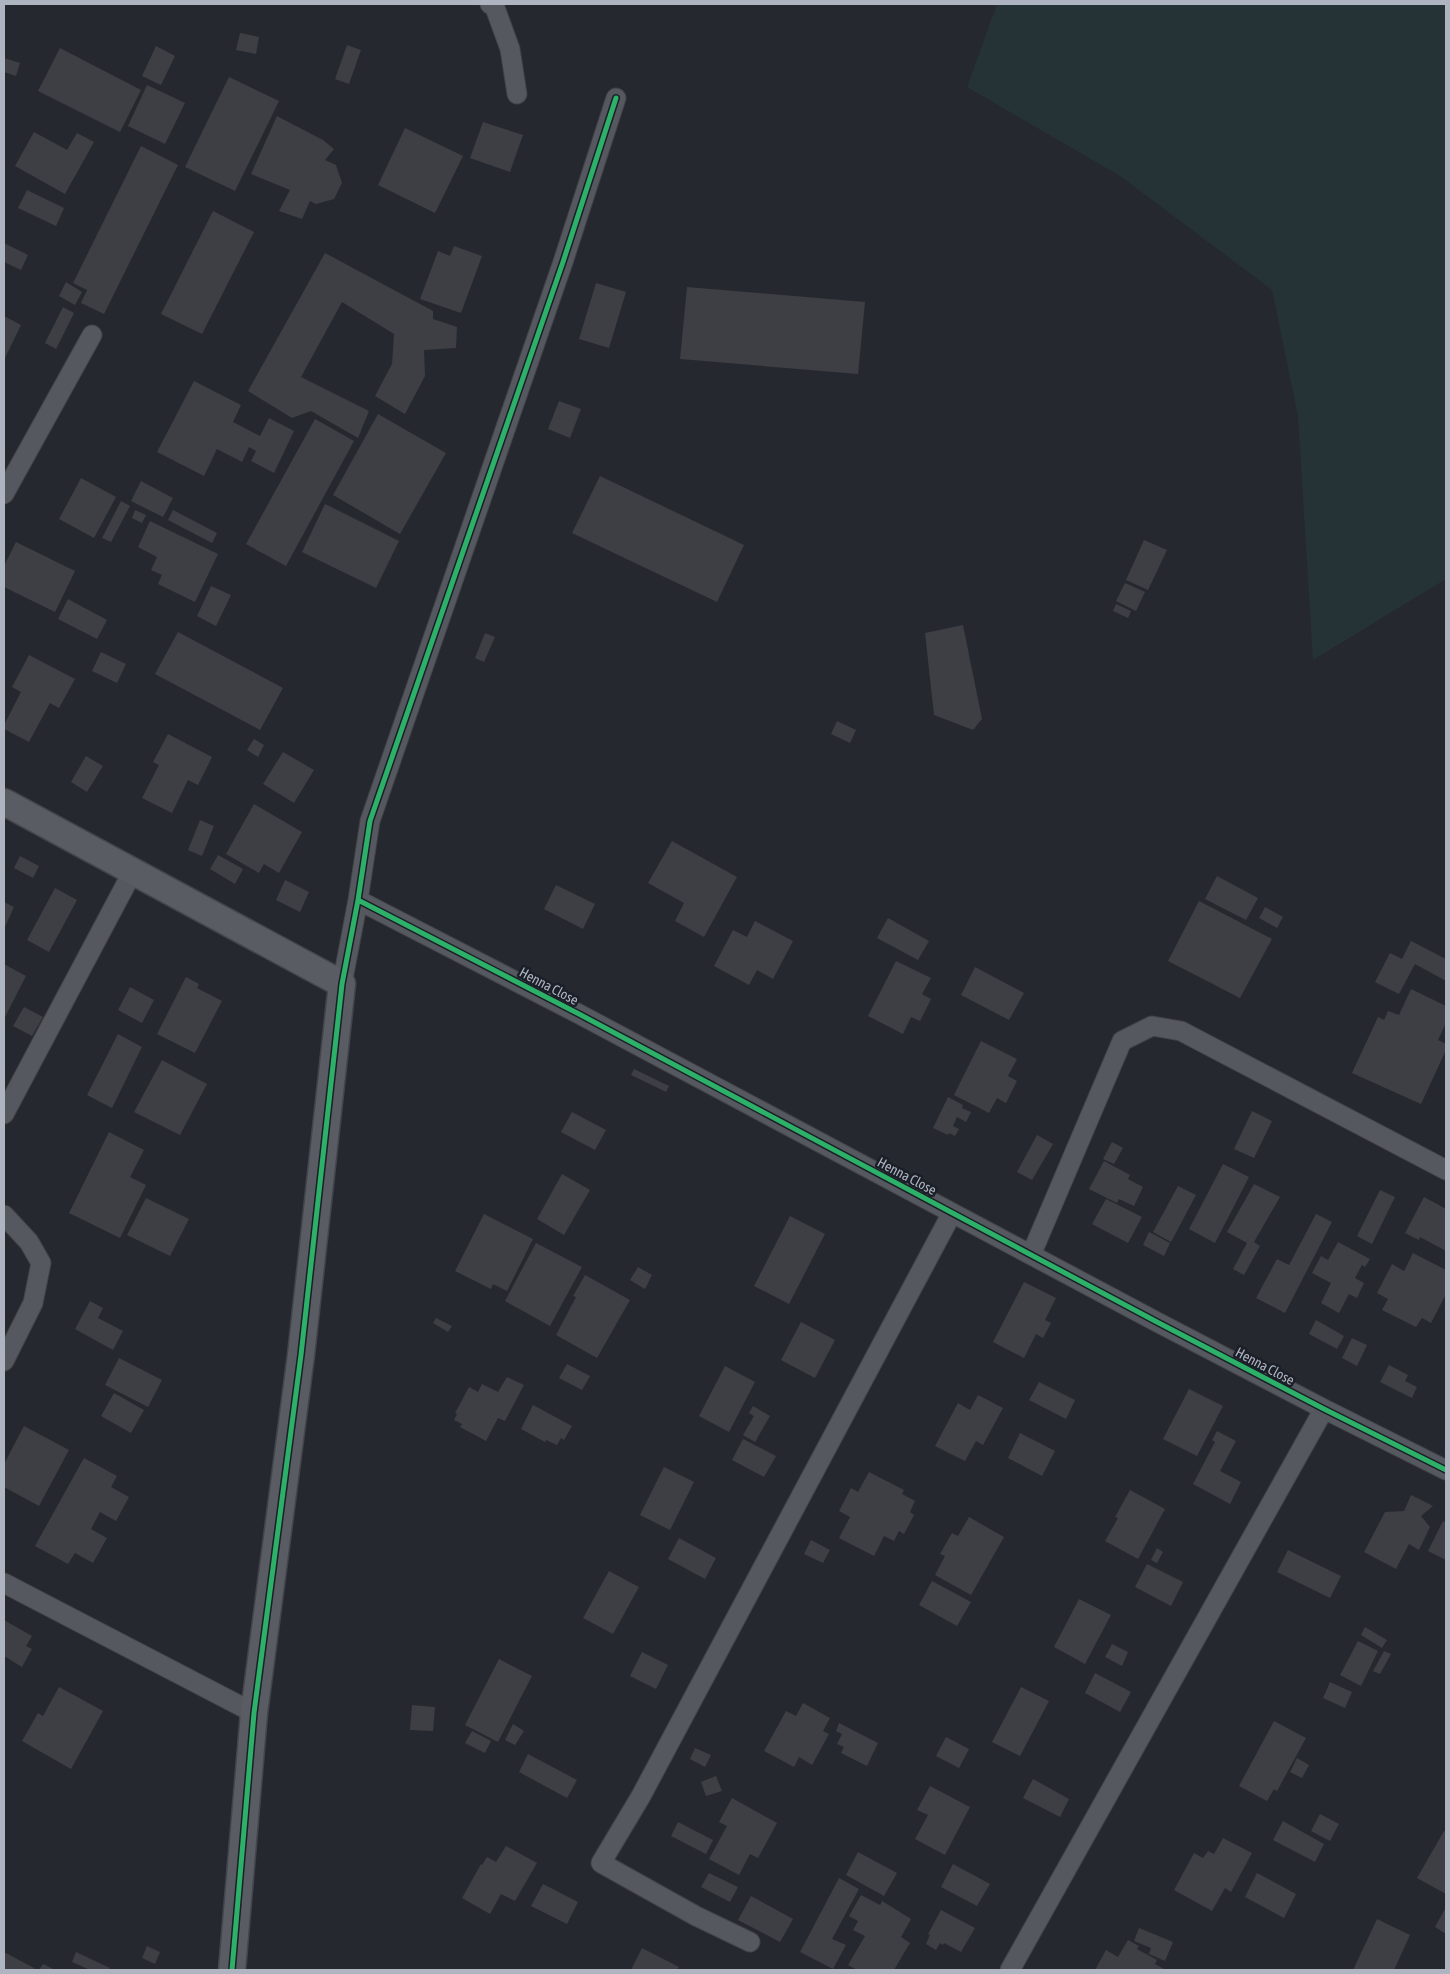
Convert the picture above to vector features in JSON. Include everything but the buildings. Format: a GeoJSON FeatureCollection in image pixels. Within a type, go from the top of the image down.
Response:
{"type":"FeatureCollection","features":[{"type":"Feature","properties":{"kind":"street"},"geometry":{"type":"LineString","coordinates":[[490,4],[494,5],[510,49],[517,94]]}},
{"type":"Feature","properties":{"kind":"street"},"geometry":{"type":"LineString","coordinates":[[232,1970],[254,1713],[301,1355],[342,984],[358,900],[370,821],[563,262],[616,98]]}},
{"type":"Feature","properties":{"kind":"street"},"geometry":{"type":"LineString","coordinates":[[4,494],[92,335]]}},
{"type":"Feature","properties":{"kind":"street"},"geometry":{"type":"LineString","coordinates":[[4,802],[342,984]]}},
{"type":"Feature","properties":{"kind":"street"},"geometry":{"type":"LineString","coordinates":[[4,1114],[132,871]]}},
{"type":"Feature","properties":{"kind":"street","name":"Henna Close"},"geometry":{"type":"LineString","coordinates":[[358,900],[579,1014],[1324,1409],[1446,1470]]}},
{"type":"Feature","properties":{"kind":"street"},"geometry":{"type":"LineString","coordinates":[[1031,1255],[1122,1041],[1152,1026],[1181,1031],[1446,1170]]}},
{"type":"Feature","properties":{"kind":"street"},"geometry":{"type":"LineString","coordinates":[[750,1942],[696,1916],[601,1863],[641,1796],[952,1213]]}},
{"type":"Feature","properties":{"kind":"street"},"geometry":{"type":"LineString","coordinates":[[4,1215],[29,1242],[40,1263],[33,1303],[4,1361]]}},
{"type":"Feature","properties":{"kind":"street"},"geometry":{"type":"LineString","coordinates":[[1010,1970],[1324,1409]]}},
{"type":"Feature","properties":{"kind":"street"},"geometry":{"type":"LineString","coordinates":[[4,1583],[254,1713]]}},
{"type":"Feature","properties":{"kind":"shaded area"},"geometry":{"type":"Polygon","coordinates":[[[997,4],[1446,4],[1446,579],[1313,660],[1298,416],[1272,290],[1120,176],[967,87],[997,4]]]}},
{"type":"Feature","properties":{"kind":"cycle path"},"geometry":{"type":"LineString","coordinates":[[232,1970],[254,1713],[301,1355],[342,984],[358,900],[370,821],[563,262],[616,98]]}},
{"type":"Feature","properties":{"kind":"cycle path"},"geometry":{"type":"LineString","coordinates":[[358,900],[579,1014],[1157,1322],[1446,1470]]}}]}
